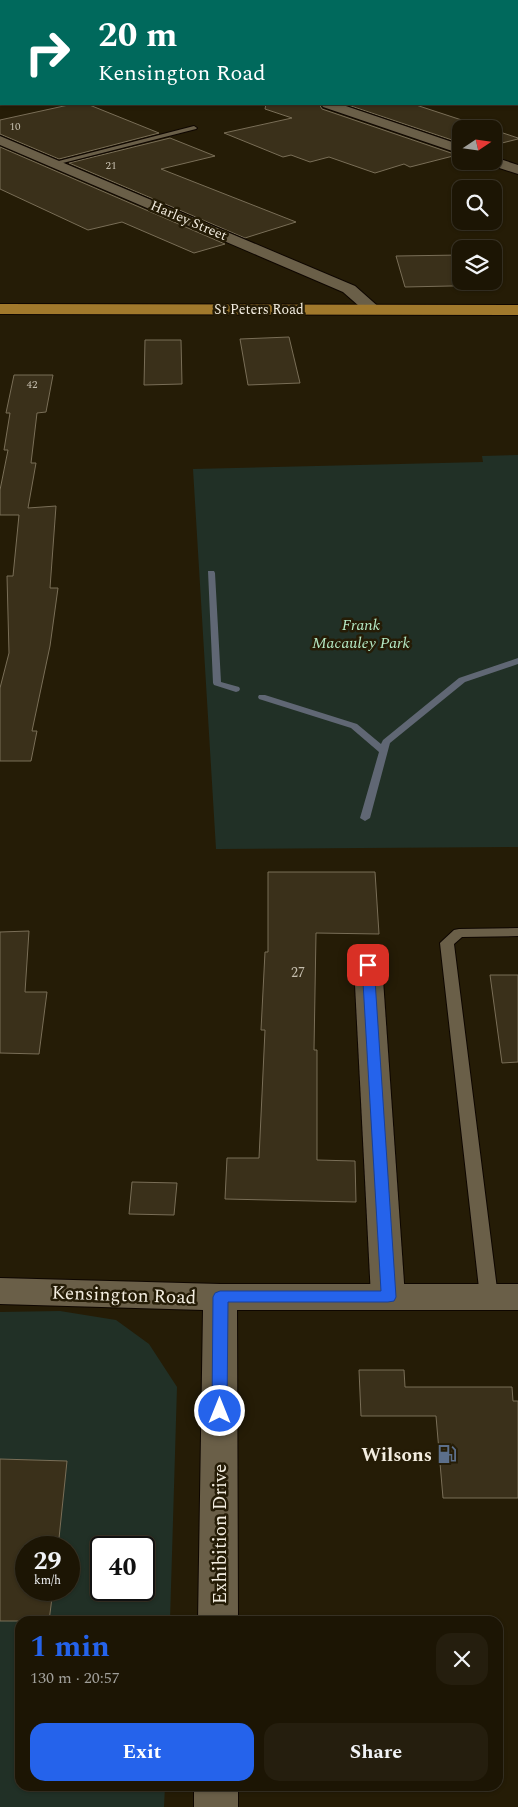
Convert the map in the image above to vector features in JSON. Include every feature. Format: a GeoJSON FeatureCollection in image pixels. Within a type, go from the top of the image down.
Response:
{"type":"FeatureCollection","features":[{"type":"Feature","properties":{"kind":"main road","name":"St Peters Road"},"geometry":{"type":"LineString","coordinates":[[0,309],[518,310]]}},
{"type":"Feature","properties":{"kind":"street"},"geometry":{"type":"LineString","coordinates":[[331,105],[452,147]]}},
{"type":"Feature","properties":{"kind":"street","name":"Harley Street"},"geometry":{"type":"LineString","coordinates":[[0,140],[348,288],[373,309]]}},
{"type":"Feature","properties":{"kind":"street"},"geometry":{"type":"LineString","coordinates":[[502,164],[518,170]]}},
{"type":"Feature","properties":{"kind":"street"},"geometry":{"type":"LineString","coordinates":[[368,965],[388,1297]]}},
{"type":"Feature","properties":{"kind":"street","name":"Kensington Road"},"geometry":{"type":"LineString","coordinates":[[0,1291],[220,1297],[504,1297]]}},
{"type":"Feature","properties":{"kind":"street","name":"Exhibition Drive"},"geometry":{"type":"LineString","coordinates":[[218,1616],[220,1297]]}},
{"type":"Feature","properties":{"kind":"street"},"geometry":{"type":"LineString","coordinates":[[216,1791],[216,1807]]}},
{"type":"Feature","properties":{"kind":"lane"},"geometry":{"type":"LineString","coordinates":[[55,163],[128,144],[150,141],[194,128]]}},
{"type":"Feature","properties":{"kind":"lane"},"geometry":{"type":"LineString","coordinates":[[504,1297],[447,943],[459,933],[518,932]]}},
{"type":"Feature","properties":{"kind":"green space","name":"Frank Macauley Park"},"geometry":{"type":"Polygon","coordinates":[[[518,455],[518,847],[216,849],[193,469],[483,462],[482,456],[518,455]]]}},
{"type":"Feature","properties":{"kind":"green space"},"geometry":{"type":"Polygon","coordinates":[[[60,1311],[116,1320],[149,1344],[177,1387],[170,1616],[15,1616],[15,1791],[165,1791],[164,1807],[0,1807],[0,1312],[60,1311]]]}},
{"type":"Feature","properties":{"kind":"building"},"geometry":{"type":"Polygon","coordinates":[[[68,105],[89,105],[159,133],[59,159],[0,134],[0,120],[68,105]]]}},
{"type":"Feature","properties":{"kind":"building"},"geometry":{"type":"Polygon","coordinates":[[[266,105],[320,105],[322,109],[452,153],[452,156],[410,167],[404,164],[375,173],[329,157],[310,162],[291,155],[283,157],[224,133],[292,118],[265,109],[266,105]]]}},
{"type":"Feature","properties":{"kind":"building"},"geometry":{"type":"Polygon","coordinates":[[[348,105],[416,105],[462,120],[452,120],[452,140],[348,105]]]}},
{"type":"Feature","properties":{"kind":"building"},"geometry":{"type":"Polygon","coordinates":[[[502,133],[518,138],[502,143],[502,133]]]}},
{"type":"Feature","properties":{"kind":"building"},"geometry":{"type":"Polygon","coordinates":[[[170,138],[215,156],[161,169],[296,222],[245,238],[69,163],[170,138]]]}},
{"type":"Feature","properties":{"kind":"building"},"geometry":{"type":"Polygon","coordinates":[[[0,147],[225,244],[194,253],[122,222],[88,230],[0,189],[0,147]]]}},
{"type":"Feature","properties":{"kind":"building"},"geometry":{"type":"Polygon","coordinates":[[[452,255],[452,286],[405,287],[396,256],[452,255]]]}},
{"type":"Feature","properties":{"kind":"building"},"geometry":{"type":"Polygon","coordinates":[[[289,337],[300,383],[248,385],[240,339],[289,337]]]}},
{"type":"Feature","properties":{"kind":"building"},"geometry":{"type":"Polygon","coordinates":[[[145,340],[181,340],[182,384],[144,385],[145,340]]]}},
{"type":"Feature","properties":{"kind":"building"},"geometry":{"type":"Polygon","coordinates":[[[14,375],[53,375],[46,412],[37,413],[31,463],[36,463],[28,508],[56,506],[50,588],[58,588],[50,646],[32,731],[37,731],[31,761],[0,761],[0,688],[9,653],[7,576],[13,576],[19,515],[0,515],[0,490],[8,450],[4,450],[10,413],[6,413],[14,375]]]}},
{"type":"Feature","properties":{"kind":"building"},"geometry":{"type":"Polygon","coordinates":[[[268,872],[375,872],[379,934],[316,933],[314,1050],[317,1050],[317,1160],[355,1161],[356,1202],[225,1199],[227,1158],[259,1158],[265,1030],[261,1030],[265,952],[268,952],[268,872]]]}},
{"type":"Feature","properties":{"kind":"building"},"geometry":{"type":"Polygon","coordinates":[[[29,931],[25,992],[47,992],[39,1054],[0,1053],[0,932],[29,931]]]}},
{"type":"Feature","properties":{"kind":"building"},"geometry":{"type":"Polygon","coordinates":[[[490,975],[518,975],[518,1062],[502,1063],[490,975]]]}},
{"type":"Feature","properties":{"kind":"building"},"geometry":{"type":"Polygon","coordinates":[[[132,1182],[177,1183],[174,1215],[129,1214],[132,1182]]]}},
{"type":"Feature","properties":{"kind":"building"},"geometry":{"type":"Polygon","coordinates":[[[359,1370],[404,1370],[405,1387],[512,1387],[513,1401],[518,1401],[518,1498],[443,1498],[436,1416],[361,1416],[359,1370]]]}},
{"type":"Feature","properties":{"kind":"building"},"geometry":{"type":"Polygon","coordinates":[[[0,1459],[67,1461],[59,1536],[15,1536],[15,1601],[52,1601],[50,1616],[15,1616],[15,1621],[0,1621],[0,1459]]]}},
{"type":"Feature","properties":{"kind":"waterway"},"geometry":{"type":"LineString","coordinates":[[211,573],[217,683],[236,689]]}},
{"type":"Feature","properties":{"kind":"waterway"},"geometry":{"type":"LineString","coordinates":[[365,818],[386,742],[462,680],[518,661]]}},
{"type":"Feature","properties":{"kind":"waterway"},"geometry":{"type":"LineString","coordinates":[[262,697],[354,726],[383,751]]}},
{"type":"Feature","properties":{"kind":"place","name":"Wilsons"},"geometry":{"type":"Point","coordinates":[447,1454]}},
{"type":"Feature","properties":{"kind":"route"},"geometry":{"type":"LineString","coordinates":[[220,1411],[220,1297],[388,1297],[368,965]]}}]}
